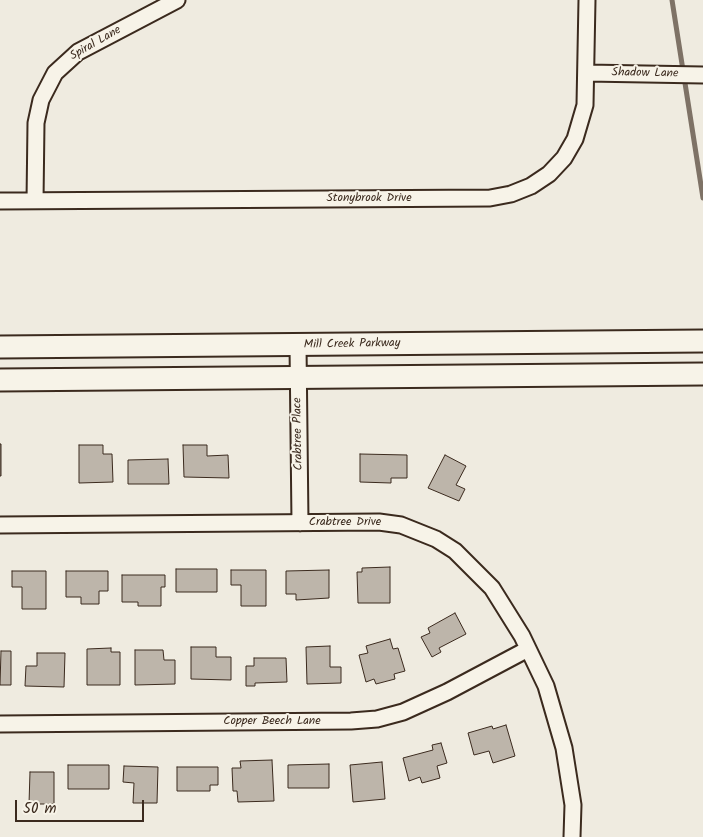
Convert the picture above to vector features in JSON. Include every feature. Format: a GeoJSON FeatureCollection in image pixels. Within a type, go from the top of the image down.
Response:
{"type":"FeatureCollection","features":[{"type":"Feature","properties":{"kind":"main road","name":"Mill Creek Parkway"},"geometry":{"type":"LineString","coordinates":[[0,347],[703,341]]}},
{"type":"Feature","properties":{"kind":"main road"},"geometry":{"type":"LineString","coordinates":[[0,380],[703,374]]}},
{"type":"Feature","properties":{"kind":"street","name":"Spiral Lane"},"geometry":{"type":"LineString","coordinates":[[35,201],[36,123],[41,100],[56,73],[78,52],[176,0]]}},
{"type":"Feature","properties":{"kind":"street","name":"Stonybrook Drive"},"geometry":{"type":"LineString","coordinates":[[0,201],[490,198],[511,194],[531,186],[549,174],[564,158],[575,139],[582,119],[587,73],[587,0]]}},
{"type":"Feature","properties":{"kind":"street","name":"Shadow Lane"},"geometry":{"type":"LineString","coordinates":[[587,73],[703,75]]}},
{"type":"Feature","properties":{"kind":"street","name":"Crabtree Place"},"geometry":{"type":"LineString","coordinates":[[298,345],[300,523]]}},
{"type":"Feature","properties":{"kind":"street","name":"Crabtree Drive"},"geometry":{"type":"LineString","coordinates":[[0,525],[379,522],[401,526],[436,539],[456,551],[492,588],[528,649],[546,686],[564,748],[573,805],[572,837]]}},
{"type":"Feature","properties":{"kind":"street","name":"Copper Beech Lane"},"geometry":{"type":"LineString","coordinates":[[0,724],[351,721],[377,719],[403,712],[447,692],[528,649]]}},
{"type":"Feature","properties":{"kind":"building"},"geometry":{"type":"Polygon","coordinates":[[[1,444],[1,476],[0,476],[1,444]]]}},
{"type":"Feature","properties":{"kind":"building"},"geometry":{"type":"Polygon","coordinates":[[[79,445],[103,445],[103,454],[112,454],[113,482],[79,483],[79,445]]]}},
{"type":"Feature","properties":{"kind":"building"},"geometry":{"type":"Polygon","coordinates":[[[183,445],[207,445],[207,456],[228,455],[229,478],[184,477],[183,445]]]}},
{"type":"Feature","properties":{"kind":"building"},"geometry":{"type":"Polygon","coordinates":[[[360,454],[407,455],[407,478],[391,478],[391,483],[360,482],[360,454]]]}},
{"type":"Feature","properties":{"kind":"building"},"geometry":{"type":"Polygon","coordinates":[[[445,455],[466,466],[456,485],[465,489],[459,501],[428,488],[445,455]]]}},
{"type":"Feature","properties":{"kind":"building"},"geometry":{"type":"Polygon","coordinates":[[[168,459],[169,484],[128,484],[128,460],[168,459]]]}},
{"type":"Feature","properties":{"kind":"building"},"geometry":{"type":"Polygon","coordinates":[[[390,567],[390,603],[358,603],[357,572],[362,572],[362,568],[390,567]]]}},
{"type":"Feature","properties":{"kind":"building"},"geometry":{"type":"Polygon","coordinates":[[[176,569],[217,569],[217,592],[176,592],[176,569]]]}},
{"type":"Feature","properties":{"kind":"building"},"geometry":{"type":"Polygon","coordinates":[[[231,570],[266,570],[266,606],[241,606],[241,585],[231,585],[231,570]]]}},
{"type":"Feature","properties":{"kind":"building"},"geometry":{"type":"Polygon","coordinates":[[[329,570],[329,598],[296,600],[296,594],[286,594],[286,571],[329,570]]]}},
{"type":"Feature","properties":{"kind":"building"},"geometry":{"type":"Polygon","coordinates":[[[12,571],[46,571],[46,609],[22,609],[22,587],[12,587],[12,571]]]}},
{"type":"Feature","properties":{"kind":"building"},"geometry":{"type":"Polygon","coordinates":[[[66,571],[108,571],[108,591],[99,591],[99,604],[81,604],[81,597],[66,597],[66,571]]]}},
{"type":"Feature","properties":{"kind":"building"},"geometry":{"type":"Polygon","coordinates":[[[122,575],[165,575],[165,587],[161,587],[161,606],[138,606],[138,602],[122,602],[122,575]]]}},
{"type":"Feature","properties":{"kind":"building"},"geometry":{"type":"Polygon","coordinates":[[[455,613],[466,634],[439,648],[441,652],[432,657],[421,637],[430,633],[428,628],[455,613]]]}},
{"type":"Feature","properties":{"kind":"building"},"geometry":{"type":"Polygon","coordinates":[[[390,639],[393,649],[398,648],[405,671],[394,674],[395,679],[376,684],[374,679],[366,682],[359,655],[368,653],[366,646],[390,639]]]}},
{"type":"Feature","properties":{"kind":"building"},"geometry":{"type":"Polygon","coordinates":[[[330,646],[330,667],[341,667],[341,683],[307,684],[306,647],[330,646]]]}},
{"type":"Feature","properties":{"kind":"building"},"geometry":{"type":"Polygon","coordinates":[[[191,647],[216,647],[216,657],[231,657],[231,680],[191,679],[191,647]]]}},
{"type":"Feature","properties":{"kind":"building"},"geometry":{"type":"Polygon","coordinates":[[[111,648],[111,652],[120,652],[120,685],[87,685],[87,649],[111,648]]]}},
{"type":"Feature","properties":{"kind":"building"},"geometry":{"type":"Polygon","coordinates":[[[135,650],[163,650],[164,660],[175,660],[175,684],[135,685],[135,650]]]}},
{"type":"Feature","properties":{"kind":"building"},"geometry":{"type":"Polygon","coordinates":[[[1,651],[11,651],[11,685],[0,685],[1,651]]]}},
{"type":"Feature","properties":{"kind":"building"},"geometry":{"type":"Polygon","coordinates":[[[37,653],[65,653],[64,687],[25,686],[26,666],[37,666],[37,653]]]}},
{"type":"Feature","properties":{"kind":"building"},"geometry":{"type":"Polygon","coordinates":[[[254,658],[286,658],[287,682],[255,683],[255,686],[246,686],[246,666],[254,666],[254,658]]]}},
{"type":"Feature","properties":{"kind":"building"},"geometry":{"type":"Polygon","coordinates":[[[506,725],[515,756],[493,763],[489,751],[474,755],[468,733],[492,726],[493,729],[506,725]]]}},
{"type":"Feature","properties":{"kind":"building"},"geometry":{"type":"Polygon","coordinates":[[[441,743],[447,763],[437,766],[440,778],[422,783],[420,777],[409,781],[403,758],[433,750],[432,745],[441,743]]]}},
{"type":"Feature","properties":{"kind":"building"},"geometry":{"type":"Polygon","coordinates":[[[272,760],[274,801],[238,802],[237,791],[233,791],[232,768],[241,768],[240,761],[272,760]]]}},
{"type":"Feature","properties":{"kind":"building"},"geometry":{"type":"Polygon","coordinates":[[[382,762],[385,799],[353,802],[350,765],[382,762]]]}},
{"type":"Feature","properties":{"kind":"building"},"geometry":{"type":"Polygon","coordinates":[[[329,764],[329,788],[288,788],[288,765],[329,764]]]}},
{"type":"Feature","properties":{"kind":"building"},"geometry":{"type":"Polygon","coordinates":[[[68,765],[109,765],[109,789],[68,789],[68,765]]]}},
{"type":"Feature","properties":{"kind":"building"},"geometry":{"type":"Polygon","coordinates":[[[124,766],[158,767],[157,803],[133,803],[134,783],[123,782],[124,766]]]}},
{"type":"Feature","properties":{"kind":"building"},"geometry":{"type":"Polygon","coordinates":[[[177,767],[218,767],[218,785],[210,785],[210,791],[177,791],[177,767]]]}},
{"type":"Feature","properties":{"kind":"building"},"geometry":{"type":"Polygon","coordinates":[[[30,772],[54,772],[54,804],[29,804],[30,772]]]}},
{"type":"Feature","properties":{"kind":"waterway"},"geometry":{"type":"LineString","coordinates":[[672,0],[703,198]]}}]}
